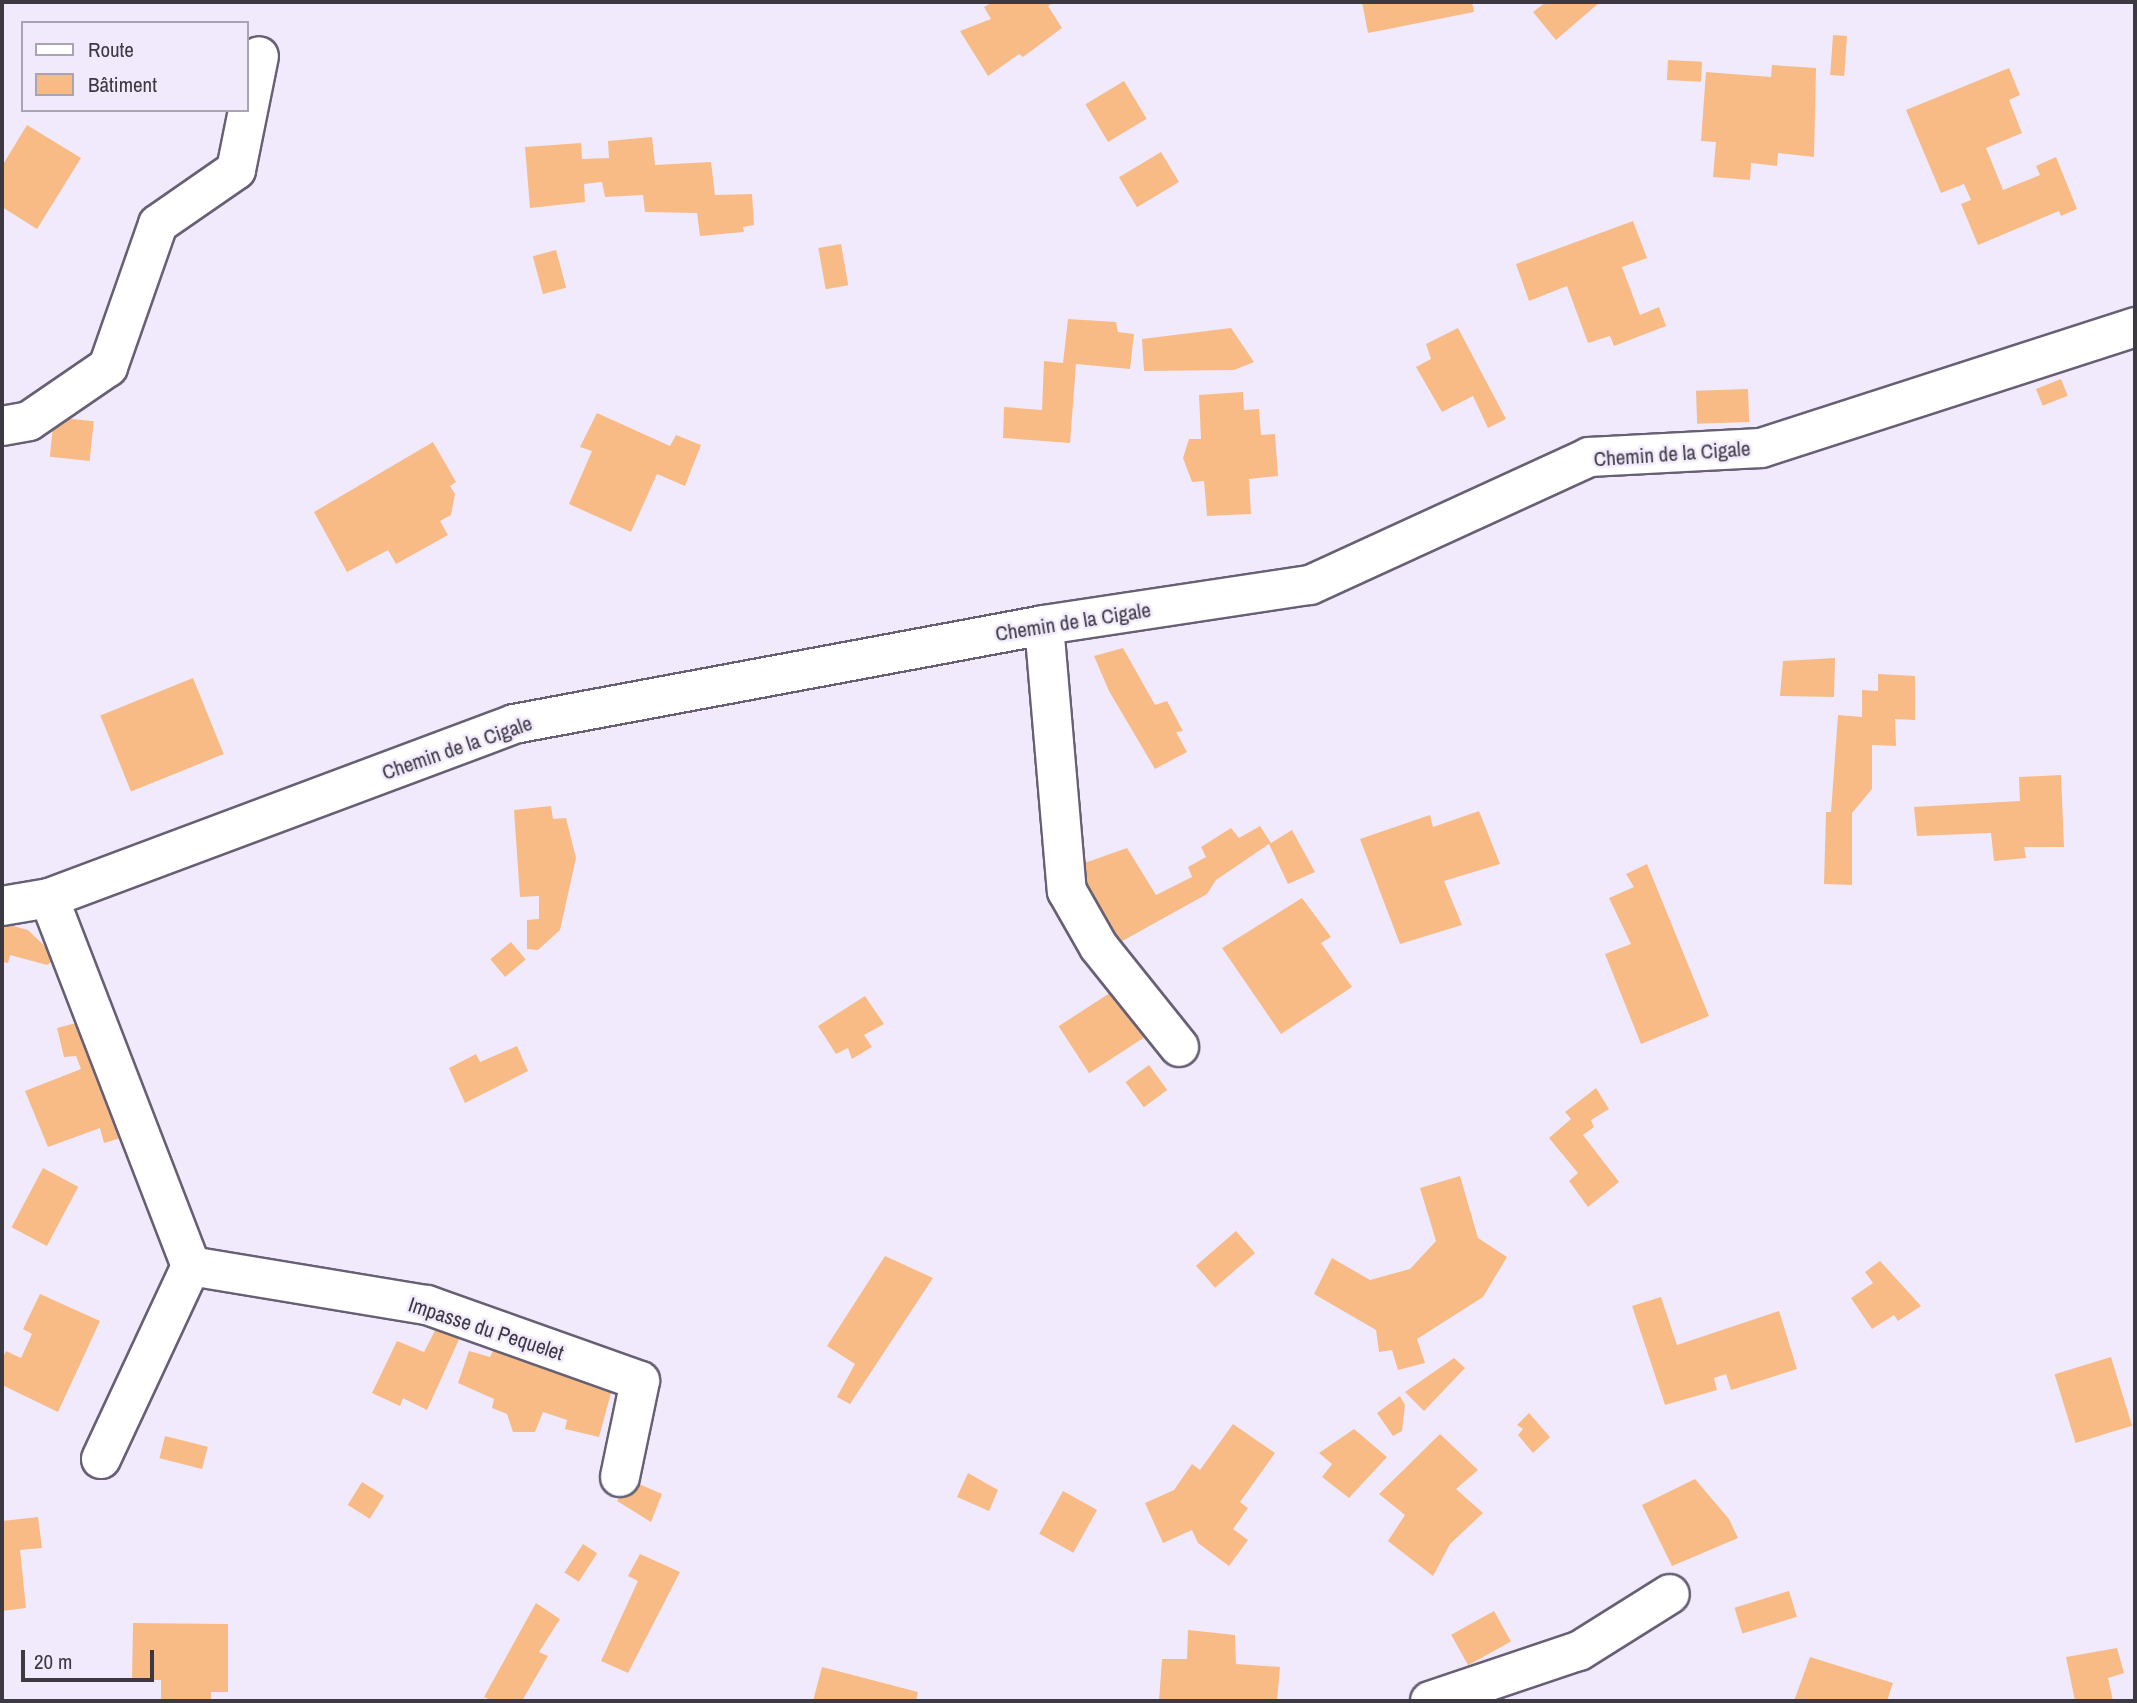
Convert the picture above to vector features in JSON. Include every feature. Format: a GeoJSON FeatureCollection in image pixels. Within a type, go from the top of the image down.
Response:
{"type":"FeatureCollection","features":[{"type":"Feature","properties":{"kind":"street"},"geometry":{"type":"LineString","coordinates":[[248,111],[259,56]]}},
{"type":"Feature","properties":{"kind":"street"},"geometry":{"type":"LineString","coordinates":[[2,426],[29,421],[108,368],[158,224],[236,170],[248,112]]}},
{"type":"Feature","properties":{"kind":"street","name":"Chemin de la Cigale"},"geometry":{"type":"LineString","coordinates":[[2,906],[49,898],[514,724],[1044,625],[1310,585],[1589,457],[1760,448],[2135,327]]}},
{"type":"Feature","properties":{"kind":"street"},"geometry":{"type":"LineString","coordinates":[[1044,625],[1066,891],[1099,947],[1179,1048]]}},
{"type":"Feature","properties":{"kind":"street"},"geometry":{"type":"LineString","coordinates":[[49,898],[191,1266],[101,1459]]}},
{"type":"Feature","properties":{"kind":"street","name":"Impasse du Pequelet"},"geometry":{"type":"LineString","coordinates":[[191,1266],[427,1305],[640,1381],[620,1477]]}},
{"type":"Feature","properties":{"kind":"street"},"geometry":{"type":"LineString","coordinates":[[1430,1701],[1579,1651],[1670,1594]]}},
{"type":"Feature","properties":{"kind":"building"},"geometry":{"type":"Polygon","coordinates":[[[993,2],[1055,2],[1048,6],[1062,28],[1023,57],[1019,54],[988,76],[960,31],[991,19],[984,7],[993,2]]]}},
{"type":"Feature","properties":{"kind":"building"},"geometry":{"type":"Polygon","coordinates":[[[1362,2],[1472,2],[1474,12],[1368,33],[1362,2]]]}},
{"type":"Feature","properties":{"kind":"building"},"geometry":{"type":"Polygon","coordinates":[[[1546,2],[1600,2],[1556,40],[1533,12],[1546,2]]]}},
{"type":"Feature","properties":{"kind":"building"},"geometry":{"type":"Polygon","coordinates":[[[1833,35],[1847,36],[1844,76],[1830,75],[1833,35]]]}},
{"type":"Feature","properties":{"kind":"building"},"geometry":{"type":"Polygon","coordinates":[[[1668,60],[1702,62],[1701,82],[1667,80],[1668,60]]]}},
{"type":"Feature","properties":{"kind":"building"},"geometry":{"type":"Polygon","coordinates":[[[1772,65],[1816,68],[1814,157],[1778,153],[1777,166],[1751,163],[1750,180],[1713,177],[1716,142],[1701,141],[1706,72],[1771,77],[1772,65]]]}},
{"type":"Feature","properties":{"kind":"building"},"geometry":{"type":"Polygon","coordinates":[[[2009,68],[2020,95],[2009,100],[2022,133],[1986,148],[2003,190],[2040,175],[2036,166],[2056,157],[2077,209],[2061,216],[2059,211],[1978,245],[1961,204],[1971,200],[1964,184],[1941,193],[1906,110],[2009,68]]]}},
{"type":"Feature","properties":{"kind":"building"},"geometry":{"type":"Polygon","coordinates":[[[1124,81],[1147,119],[1108,142],[1085,104],[1124,81]]]}},
{"type":"Feature","properties":{"kind":"building"},"geometry":{"type":"Polygon","coordinates":[[[27,125],[81,158],[37,229],[2,207],[2,166],[27,125]]]}},
{"type":"Feature","properties":{"kind":"building"},"geometry":{"type":"Polygon","coordinates":[[[652,137],[655,165],[711,162],[715,195],[752,194],[754,225],[743,227],[744,232],[700,236],[697,213],[645,212],[643,195],[605,197],[602,182],[584,184],[585,202],[530,208],[525,147],[581,143],[582,159],[609,158],[608,141],[652,137]]]}},
{"type":"Feature","properties":{"kind":"building"},"geometry":{"type":"Polygon","coordinates":[[[1161,152],[1179,182],[1137,207],[1119,177],[1161,152]]]}},
{"type":"Feature","properties":{"kind":"building"},"geometry":{"type":"Polygon","coordinates":[[[1633,221],[1647,258],[1622,267],[1640,315],[1659,307],[1666,326],[1614,346],[1610,336],[1588,343],[1567,286],[1529,301],[1516,264],[1633,221]]]}},
{"type":"Feature","properties":{"kind":"building"},"geometry":{"type":"Polygon","coordinates":[[[841,244],[848,285],[826,289],[818,248],[841,244]]]}},
{"type":"Feature","properties":{"kind":"building"},"geometry":{"type":"Polygon","coordinates":[[[556,250],[566,288],[543,294],[533,256],[556,250]]]}},
{"type":"Feature","properties":{"kind":"building"},"geometry":{"type":"Polygon","coordinates":[[[1068,319],[1116,322],[1118,332],[1134,334],[1130,369],[1076,364],[1070,443],[1003,438],[1004,407],[1042,410],[1044,361],[1063,363],[1068,319]]]}},
{"type":"Feature","properties":{"kind":"building"},"geometry":{"type":"Polygon","coordinates":[[[1231,328],[1254,362],[1234,370],[1144,371],[1142,339],[1231,328]]]}},
{"type":"Feature","properties":{"kind":"building"},"geometry":{"type":"Polygon","coordinates":[[[1458,328],[1506,419],[1488,428],[1473,396],[1442,412],[1416,367],[1431,359],[1426,344],[1458,328]]]}},
{"type":"Feature","properties":{"kind":"building"},"geometry":{"type":"Polygon","coordinates":[[[2061,379],[2068,396],[2043,406],[2036,389],[2061,379]]]}},
{"type":"Feature","properties":{"kind":"building"},"geometry":{"type":"Polygon","coordinates":[[[1748,389],[1749,422],[1697,424],[1696,391],[1748,389]]]}},
{"type":"Feature","properties":{"kind":"building"},"geometry":{"type":"Polygon","coordinates":[[[1243,392],[1244,410],[1259,409],[1261,435],[1275,434],[1278,476],[1249,479],[1251,514],[1207,516],[1204,481],[1192,482],[1183,458],[1189,439],[1201,439],[1199,395],[1243,392]]]}},
{"type":"Feature","properties":{"kind":"building"},"geometry":{"type":"Polygon","coordinates":[[[597,413],[670,446],[676,435],[701,445],[685,486],[657,474],[631,532],[569,504],[592,451],[580,447],[597,413]]]}},
{"type":"Feature","properties":{"kind":"building"},"geometry":{"type":"Polygon","coordinates":[[[54,417],[94,421],[90,461],[50,457],[54,417]]]}},
{"type":"Feature","properties":{"kind":"building"},"geometry":{"type":"Polygon","coordinates":[[[433,442],[456,482],[450,486],[455,494],[451,515],[440,521],[448,535],[396,564],[388,550],[347,572],[314,512],[433,442]]]}},
{"type":"Feature","properties":{"kind":"building"},"geometry":{"type":"Polygon","coordinates":[[[1123,648],[1155,705],[1167,701],[1183,731],[1176,732],[1187,752],[1155,769],[1109,691],[1094,656],[1123,648]]]}},
{"type":"Feature","properties":{"kind":"building"},"geometry":{"type":"Polygon","coordinates":[[[1835,658],[1834,697],[1780,696],[1783,661],[1835,658]]]}},
{"type":"Feature","properties":{"kind":"building"},"geometry":{"type":"Polygon","coordinates":[[[1878,674],[1915,676],[1915,720],[1895,719],[1896,746],[1872,745],[1872,789],[1852,813],[1852,885],[1824,884],[1826,812],[1831,812],[1838,715],[1862,717],[1862,690],[1878,691],[1878,674]]]}},
{"type":"Feature","properties":{"kind":"building"},"geometry":{"type":"Polygon","coordinates":[[[193,678],[224,754],[131,791],[100,715],[193,678]]]}},
{"type":"Feature","properties":{"kind":"building"},"geometry":{"type":"Polygon","coordinates":[[[2061,775],[2064,847],[2024,847],[2026,858],[1994,861],[1991,833],[1917,836],[1914,807],[2020,801],[2019,777],[2061,775]]]}},
{"type":"Feature","properties":{"kind":"building"},"geometry":{"type":"Polygon","coordinates":[[[551,806],[553,819],[566,818],[576,858],[560,930],[538,950],[527,949],[527,920],[539,919],[539,896],[520,897],[514,810],[551,806]]]}},
{"type":"Feature","properties":{"kind":"building"},"geometry":{"type":"Polygon","coordinates":[[[1479,811],[1500,864],[1444,881],[1462,925],[1400,944],[1360,839],[1430,815],[1433,827],[1479,811]]]}},
{"type":"Feature","properties":{"kind":"building"},"geometry":{"type":"Polygon","coordinates":[[[1260,826],[1271,843],[1292,830],[1315,872],[1288,884],[1269,844],[1216,880],[1207,894],[1117,944],[1076,866],[1127,848],[1156,895],[1192,877],[1188,867],[1206,857],[1201,847],[1231,828],[1239,838],[1260,826]]]}},
{"type":"Feature","properties":{"kind":"building"},"geometry":{"type":"Polygon","coordinates":[[[1647,864],[1709,1016],[1641,1044],[1605,954],[1631,944],[1609,898],[1634,887],[1626,874],[1647,864]]]}},
{"type":"Feature","properties":{"kind":"building"},"geometry":{"type":"Polygon","coordinates":[[[1302,898],[1331,937],[1321,943],[1352,987],[1281,1034],[1222,948],[1302,898]]]}},
{"type":"Feature","properties":{"kind":"building"},"geometry":{"type":"Polygon","coordinates":[[[2,923],[28,930],[57,958],[47,965],[10,955],[8,963],[2,962],[2,923]]]}},
{"type":"Feature","properties":{"kind":"building"},"geometry":{"type":"Polygon","coordinates":[[[511,942],[526,960],[505,977],[490,959],[511,942]]]}},
{"type":"Feature","properties":{"kind":"building"},"geometry":{"type":"Polygon","coordinates":[[[1119,987],[1149,1034],[1089,1073],[1059,1026],[1119,987]]]}},
{"type":"Feature","properties":{"kind":"building"},"geometry":{"type":"Polygon","coordinates":[[[865,996],[884,1024],[864,1035],[872,1047],[852,1059],[848,1048],[836,1054],[818,1026],[865,996]]]}},
{"type":"Feature","properties":{"kind":"building"},"geometry":{"type":"Polygon","coordinates":[[[80,1022],[124,1137],[104,1143],[100,1128],[48,1147],[25,1091],[81,1069],[76,1056],[64,1057],[57,1028],[80,1022]]]}},
{"type":"Feature","properties":{"kind":"building"},"geometry":{"type":"Polygon","coordinates":[[[517,1046],[528,1071],[465,1103],[449,1068],[476,1054],[480,1062],[517,1046]]]}},
{"type":"Feature","properties":{"kind":"building"},"geometry":{"type":"Polygon","coordinates":[[[1149,1065],[1167,1090],[1144,1107],[1126,1082],[1149,1065]]]}},
{"type":"Feature","properties":{"kind":"building"},"geometry":{"type":"Polygon","coordinates":[[[1596,1088],[1609,1109],[1591,1120],[1594,1127],[1583,1135],[1619,1182],[1588,1207],[1569,1181],[1578,1173],[1549,1138],[1571,1119],[1565,1112],[1596,1088]]]}},
{"type":"Feature","properties":{"kind":"building"},"geometry":{"type":"Polygon","coordinates":[[[43,1168],[78,1187],[47,1246],[12,1227],[43,1168]]]}},
{"type":"Feature","properties":{"kind":"building"},"geometry":{"type":"Polygon","coordinates":[[[1460,1176],[1478,1238],[1507,1257],[1483,1297],[1417,1339],[1425,1363],[1398,1370],[1392,1350],[1379,1352],[1376,1330],[1314,1294],[1332,1258],[1370,1280],[1410,1269],[1436,1241],[1420,1188],[1460,1176]]]}},
{"type":"Feature","properties":{"kind":"building"},"geometry":{"type":"Polygon","coordinates":[[[1236,1231],[1255,1253],[1215,1288],[1196,1266],[1236,1231]]]}},
{"type":"Feature","properties":{"kind":"building"},"geometry":{"type":"Polygon","coordinates":[[[885,1256],[933,1278],[850,1404],[837,1397],[855,1364],[827,1346],[885,1256]]]}},
{"type":"Feature","properties":{"kind":"building"},"geometry":{"type":"Polygon","coordinates":[[[1880,1261],[1921,1306],[1898,1321],[1894,1315],[1872,1329],[1851,1298],[1873,1283],[1865,1272],[1880,1261]]]}},
{"type":"Feature","properties":{"kind":"building"},"geometry":{"type":"Polygon","coordinates":[[[40,1294],[100,1321],[58,1412],[2,1385],[2,1360],[6,1351],[21,1358],[32,1334],[23,1329],[40,1294]]]}},
{"type":"Feature","properties":{"kind":"building"},"geometry":{"type":"Polygon","coordinates":[[[1661,1297],[1677,1345],[1779,1311],[1797,1369],[1731,1390],[1726,1374],[1714,1378],[1717,1390],[1665,1405],[1632,1306],[1661,1297]]]}},
{"type":"Feature","properties":{"kind":"building"},"geometry":{"type":"Polygon","coordinates":[[[438,1325],[461,1335],[427,1410],[403,1398],[400,1406],[372,1393],[397,1341],[424,1352],[438,1325]]]}},
{"type":"Feature","properties":{"kind":"building"},"geometry":{"type":"Polygon","coordinates":[[[494,1349],[611,1393],[599,1437],[565,1429],[567,1420],[543,1412],[535,1432],[513,1432],[507,1414],[492,1408],[494,1399],[458,1383],[469,1351],[490,1357],[494,1349]]]}},
{"type":"Feature","properties":{"kind":"building"},"geometry":{"type":"Polygon","coordinates":[[[2111,1357],[2132,1426],[2076,1443],[2055,1374],[2111,1357]]]}},
{"type":"Feature","properties":{"kind":"building"},"geometry":{"type":"Polygon","coordinates":[[[1454,1358],[1465,1368],[1424,1411],[1405,1392],[1454,1358]]]}},
{"type":"Feature","properties":{"kind":"building"},"geometry":{"type":"Polygon","coordinates":[[[1400,1396],[1405,1405],[1402,1431],[1393,1436],[1377,1413],[1400,1396]]]}},
{"type":"Feature","properties":{"kind":"building"},"geometry":{"type":"Polygon","coordinates":[[[1529,1413],[1550,1437],[1533,1453],[1518,1435],[1523,1429],[1517,1425],[1529,1413]]]}},
{"type":"Feature","properties":{"kind":"building"},"geometry":{"type":"Polygon","coordinates":[[[1233,1424],[1275,1453],[1240,1502],[1248,1508],[1233,1529],[1248,1540],[1229,1566],[1198,1543],[1192,1530],[1163,1543],[1145,1503],[1174,1490],[1192,1464],[1200,1470],[1233,1424]]]}},
{"type":"Feature","properties":{"kind":"building"},"geometry":{"type":"Polygon","coordinates":[[[1354,1429],[1387,1457],[1349,1498],[1322,1477],[1332,1464],[1319,1453],[1354,1429]]]}},
{"type":"Feature","properties":{"kind":"building"},"geometry":{"type":"Polygon","coordinates":[[[1440,1434],[1478,1470],[1456,1489],[1483,1513],[1450,1544],[1433,1576],[1388,1541],[1405,1515],[1379,1494],[1440,1434]]]}},
{"type":"Feature","properties":{"kind":"building"},"geometry":{"type":"Polygon","coordinates":[[[165,1436],[208,1447],[202,1469],[159,1458],[165,1436]]]}},
{"type":"Feature","properties":{"kind":"building"},"geometry":{"type":"Polygon","coordinates":[[[968,1473],[998,1490],[989,1511],[957,1497],[968,1473]]]}},
{"type":"Feature","properties":{"kind":"building"},"geometry":{"type":"Polygon","coordinates":[[[1695,1479],[1729,1519],[1738,1538],[1672,1566],[1642,1505],[1695,1479]]]}},
{"type":"Feature","properties":{"kind":"building"},"geometry":{"type":"Polygon","coordinates":[[[630,1480],[662,1494],[651,1522],[617,1501],[630,1480]]]}},
{"type":"Feature","properties":{"kind":"building"},"geometry":{"type":"Polygon","coordinates":[[[362,1482],[384,1496],[370,1519],[348,1505],[362,1482]]]}},
{"type":"Feature","properties":{"kind":"building"},"geometry":{"type":"Polygon","coordinates":[[[1063,1491],[1097,1510],[1073,1553],[1039,1534],[1063,1491]]]}},
{"type":"Feature","properties":{"kind":"building"},"geometry":{"type":"Polygon","coordinates":[[[38,1517],[42,1548],[20,1550],[26,1608],[2,1611],[2,1521],[38,1517]]]}},
{"type":"Feature","properties":{"kind":"building"},"geometry":{"type":"Polygon","coordinates":[[[583,1544],[597,1553],[579,1582],[564,1573],[583,1544]]]}},
{"type":"Feature","properties":{"kind":"building"},"geometry":{"type":"Polygon","coordinates":[[[640,1554],[680,1572],[628,1673],[601,1661],[638,1581],[628,1576],[640,1554]]]}},
{"type":"Feature","properties":{"kind":"building"},"geometry":{"type":"Polygon","coordinates":[[[1789,1591],[1797,1617],[1742,1633],[1734,1608],[1789,1591]]]}},
{"type":"Feature","properties":{"kind":"building"},"geometry":{"type":"Polygon","coordinates":[[[536,1603],[560,1619],[539,1652],[548,1656],[522,1701],[493,1701],[484,1697],[536,1603]]]}},
{"type":"Feature","properties":{"kind":"building"},"geometry":{"type":"Polygon","coordinates":[[[1494,1611],[1511,1642],[1468,1665],[1451,1635],[1494,1611]]]}},
{"type":"Feature","properties":{"kind":"building"},"geometry":{"type":"Polygon","coordinates":[[[133,1623],[228,1624],[228,1692],[211,1692],[211,1701],[161,1701],[161,1680],[132,1680],[133,1623]]]}},
{"type":"Feature","properties":{"kind":"building"},"geometry":{"type":"Polygon","coordinates":[[[1188,1630],[1235,1635],[1236,1664],[1280,1667],[1277,1701],[1159,1701],[1162,1659],[1187,1659],[1188,1630]]]}},
{"type":"Feature","properties":{"kind":"building"},"geometry":{"type":"Polygon","coordinates":[[[2117,1648],[2124,1673],[2108,1678],[2113,1701],[2075,1701],[2066,1657],[2117,1648]]]}},
{"type":"Feature","properties":{"kind":"building"},"geometry":{"type":"Polygon","coordinates":[[[1810,1657],[1893,1683],[1887,1701],[1794,1701],[1810,1657]]]}},
{"type":"Feature","properties":{"kind":"building"},"geometry":{"type":"Polygon","coordinates":[[[822,1667],[918,1692],[916,1701],[813,1701],[822,1667]]]}}]}
